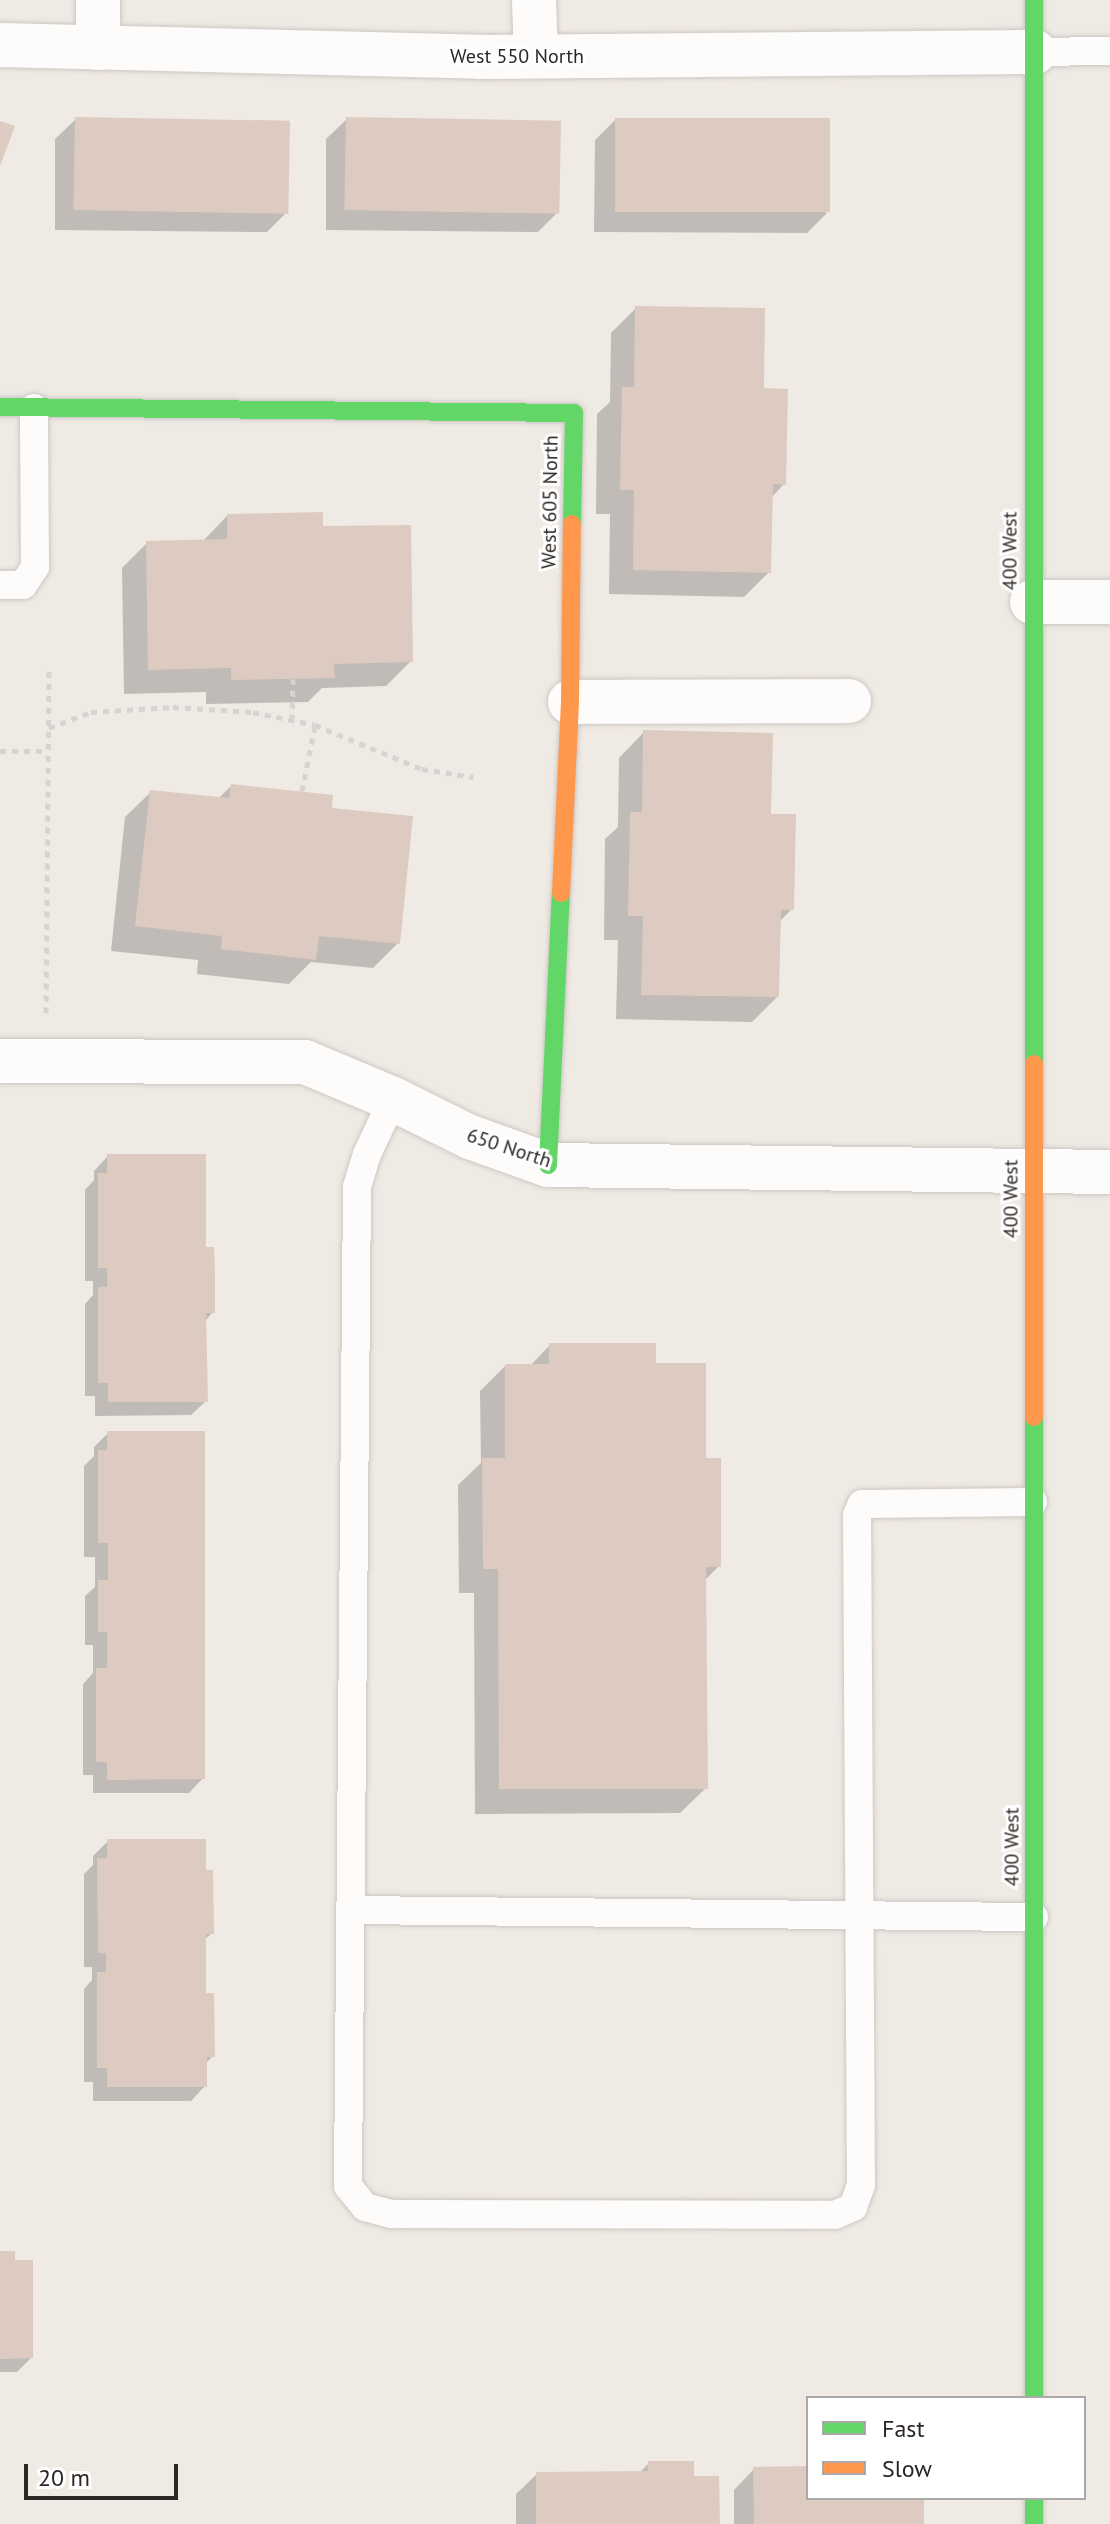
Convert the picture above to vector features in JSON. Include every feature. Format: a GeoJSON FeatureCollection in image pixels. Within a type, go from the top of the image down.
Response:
{"type":"FeatureCollection","features":[{"type":"Feature","properties":{"kind":"street"},"geometry":{"type":"LineString","coordinates":[[98,0],[98,48]]}},
{"type":"Feature","properties":{"kind":"street"},"geometry":{"type":"LineString","coordinates":[[534,0],[536,56]]}},
{"type":"Feature","properties":{"kind":"street","name":"400 West"},"geometry":{"type":"LineString","coordinates":[[1034,0],[1034,2396]]}},
{"type":"Feature","properties":{"kind":"street","name":"West 550 North"},"geometry":{"type":"LineString","coordinates":[[0,45],[536,56],[1035,52]]}},
{"type":"Feature","properties":{"kind":"street","name":"West 605 North"},"geometry":{"type":"LineString","coordinates":[[0,407],[574,413],[570,702],[548,1165]]}},
{"type":"Feature","properties":{"kind":"street"},"geometry":{"type":"LineString","coordinates":[[1032,602],[1110,602]]}},
{"type":"Feature","properties":{"kind":"street"},"geometry":{"type":"LineString","coordinates":[[570,702],[849,701]]}},
{"type":"Feature","properties":{"kind":"street","name":"650 North"},"geometry":{"type":"LineString","coordinates":[[0,1061],[305,1062],[393,1099],[470,1137],[548,1165],[1110,1172]]}},
{"type":"Feature","properties":{"kind":"street"},"geometry":{"type":"LineString","coordinates":[[1034,2500],[1034,2524]]}},
{"type":"Feature","properties":{"kind":"lane"},"geometry":{"type":"LineString","coordinates":[[1035,52],[1110,51]]}},
{"type":"Feature","properties":{"kind":"lane"},"geometry":{"type":"LineString","coordinates":[[0,585],[23,585],[35,567],[34,408]]}},
{"type":"Feature","properties":{"kind":"lane"},"geometry":{"type":"LineString","coordinates":[[393,1099],[367,1154],[357,1187],[348,2186],[365,2207],[408,2214],[835,2215],[853,2207],[861,2185],[857,1515],[862,1504],[1033,1502]]}},
{"type":"Feature","properties":{"kind":"lane"},"geometry":{"type":"LineString","coordinates":[[350,1910],[1034,1917]]}},
{"type":"Feature","properties":{"kind":"path"},"geometry":{"type":"LineString","coordinates":[[46,1014],[49,669]]}},
{"type":"Feature","properties":{"kind":"path"},"geometry":{"type":"LineString","coordinates":[[292,720],[293,679]]}},
{"type":"Feature","properties":{"kind":"path"},"geometry":{"type":"LineString","coordinates":[[49,728],[91,712],[173,707],[253,712],[315,725],[422,769],[473,777]]}},
{"type":"Feature","properties":{"kind":"path"},"geometry":{"type":"LineString","coordinates":[[302,791],[315,725]]}},
{"type":"Feature","properties":{"kind":"path"},"geometry":{"type":"LineString","coordinates":[[0,751],[48,751]]}},
{"type":"Feature","properties":{"kind":"building"},"geometry":{"type":"Polygon","coordinates":[[[75,117],[290,121],[288,214],[73,210],[75,117]]]}},
{"type":"Feature","properties":{"kind":"building"},"geometry":{"type":"Polygon","coordinates":[[[346,117],[561,121],[559,214],[344,210],[346,117]]]}},
{"type":"Feature","properties":{"kind":"building"},"geometry":{"type":"Polygon","coordinates":[[[615,118],[830,118],[830,212],[615,212],[615,118]]]}},
{"type":"Feature","properties":{"kind":"building"},"geometry":{"type":"Polygon","coordinates":[[[0,121],[15,126],[0,166],[0,121]]]}},
{"type":"Feature","properties":{"kind":"building"},"geometry":{"type":"Polygon","coordinates":[[[635,306],[765,308],[764,388],[788,389],[786,485],[773,484],[771,573],[633,570],[634,490],[620,490],[622,387],[634,387],[635,306]]]}},
{"type":"Feature","properties":{"kind":"building"},"geometry":{"type":"Polygon","coordinates":[[[323,512],[323,526],[411,525],[413,662],[334,664],[335,678],[231,680],[231,668],[148,670],[146,541],[227,539],[227,514],[323,512]]]}},
{"type":"Feature","properties":{"kind":"building"},"geometry":{"type":"Polygon","coordinates":[[[643,730],[773,733],[771,814],[796,814],[794,910],[781,910],[779,997],[641,995],[643,916],[628,916],[630,812],[642,812],[643,730]]]}},
{"type":"Feature","properties":{"kind":"building"},"geometry":{"type":"Polygon","coordinates":[[[231,784],[333,795],[332,808],[413,816],[400,944],[319,936],[316,960],[221,949],[222,936],[135,926],[150,790],[229,798],[231,784]]]}},
{"type":"Feature","properties":{"kind":"building"},"geometry":{"type":"Polygon","coordinates":[[[107,1154],[206,1154],[206,1247],[214,1247],[215,1276],[215,1313],[206,1313],[208,1402],[108,1402],[108,1383],[98,1383],[98,1287],[107,1287],[107,1268],[98,1268],[98,1173],[107,1173],[107,1154]]]}},
{"type":"Feature","properties":{"kind":"building"},"geometry":{"type":"Polygon","coordinates":[[[549,1343],[656,1343],[656,1363],[706,1363],[706,1458],[721,1458],[721,1567],[706,1567],[708,1789],[499,1789],[498,1569],[483,1569],[482,1458],[505,1458],[505,1364],[549,1364],[549,1343]]]}},
{"type":"Feature","properties":{"kind":"building"},"geometry":{"type":"Polygon","coordinates":[[[107,1431],[205,1431],[205,1779],[107,1780],[107,1762],[96,1762],[96,1668],[107,1668],[107,1632],[98,1632],[98,1580],[108,1580],[108,1543],[98,1543],[98,1450],[107,1450],[107,1431]]]}},
{"type":"Feature","properties":{"kind":"building"},"geometry":{"type":"Polygon","coordinates":[[[107,1839],[206,1839],[206,1870],[213,1870],[214,1934],[206,1934],[206,1993],[214,1993],[215,2057],[207,2057],[207,2087],[107,2087],[107,2068],[97,2068],[97,1972],[106,1972],[106,1953],[98,1953],[97,1858],[107,1858],[107,1839]]]}},
{"type":"Feature","properties":{"kind":"building"},"geometry":{"type":"Polygon","coordinates":[[[0,2251],[15,2251],[15,2260],[33,2260],[33,2358],[0,2359],[0,2251]]]}},
{"type":"Feature","properties":{"kind":"building"},"geometry":{"type":"Polygon","coordinates":[[[648,2461],[694,2461],[694,2476],[719,2476],[720,2524],[536,2524],[536,2472],[648,2471],[648,2461]]]}},
{"type":"Feature","properties":{"kind":"building"},"geometry":{"type":"Polygon","coordinates":[[[806,2466],[806,2500],[924,2500],[924,2524],[754,2524],[753,2467],[806,2466]]]}},
{"type":"Feature","properties":{"kind":"traffic: fast"},"geometry":{"type":"LineString","coordinates":[[1034,0],[1034,1064]]}},
{"type":"Feature","properties":{"kind":"traffic: fast"},"geometry":{"type":"LineString","coordinates":[[0,407],[574,413],[572,524]]}},
{"type":"Feature","properties":{"kind":"traffic: fast"},"geometry":{"type":"LineString","coordinates":[[548,1165],[561,893]]}},
{"type":"Feature","properties":{"kind":"traffic: fast"},"geometry":{"type":"LineString","coordinates":[[1034,1417],[1034,2396]]}},
{"type":"Feature","properties":{"kind":"traffic: fast"},"geometry":{"type":"LineString","coordinates":[[1034,2500],[1034,2524]]}},
{"type":"Feature","properties":{"kind":"traffic: slow"},"geometry":{"type":"LineString","coordinates":[[561,893],[570,702],[572,524]]}},
{"type":"Feature","properties":{"kind":"traffic: slow"},"geometry":{"type":"LineString","coordinates":[[1034,1064],[1034,1417]]}}]}
